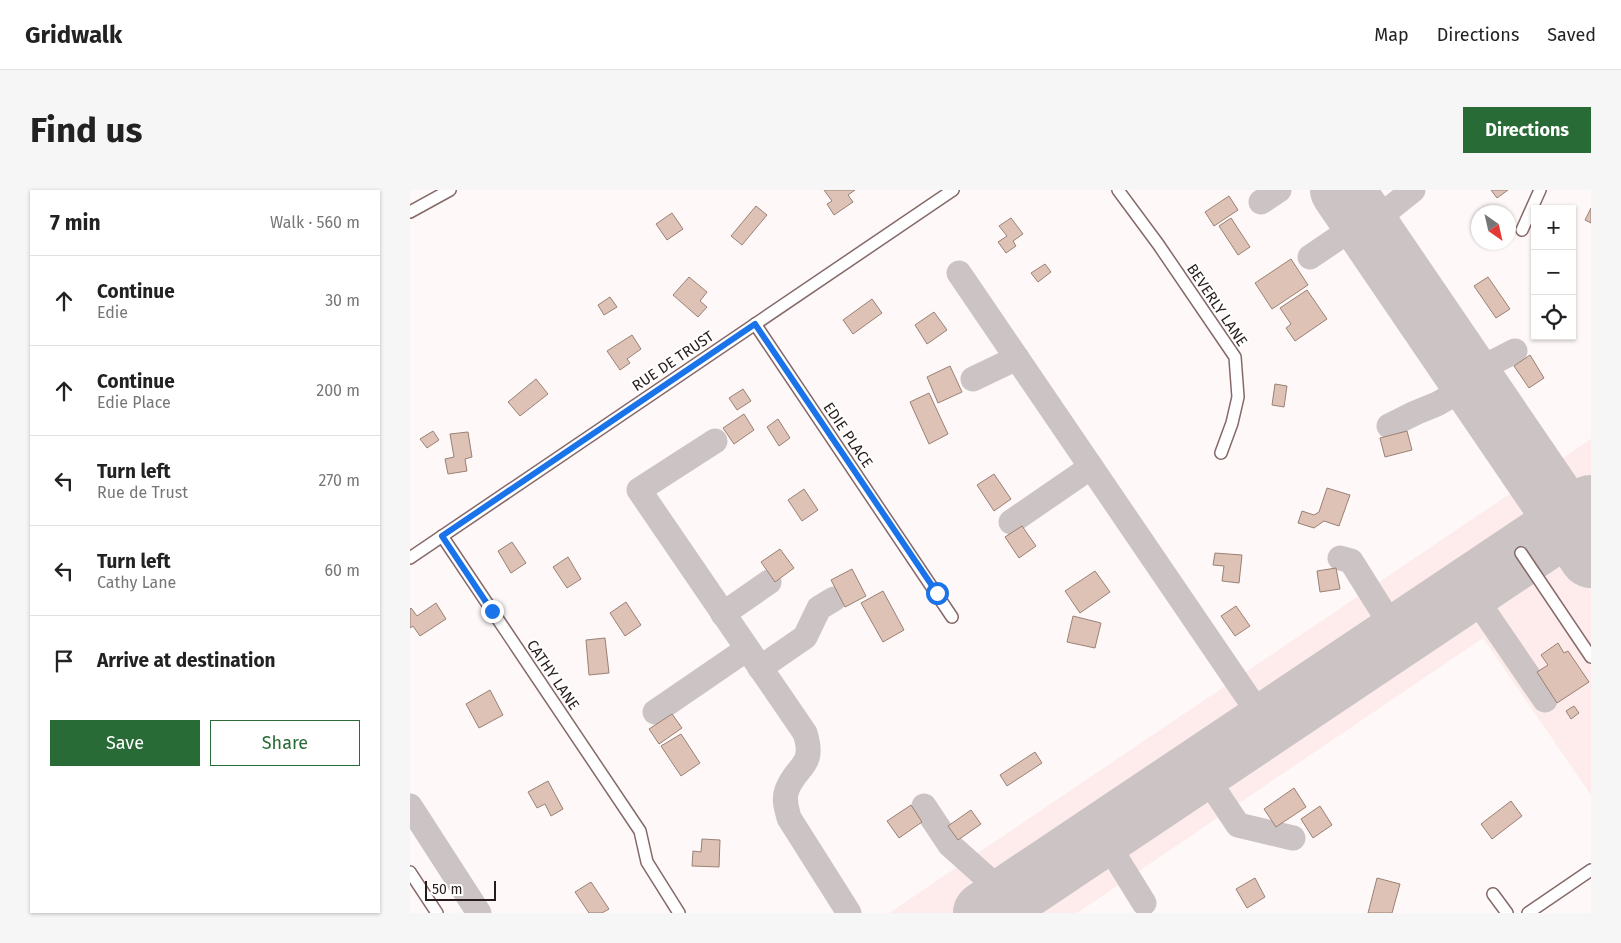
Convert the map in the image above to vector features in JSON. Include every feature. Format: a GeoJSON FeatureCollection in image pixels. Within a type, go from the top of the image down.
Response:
{"type":"FeatureCollection","features":[{"type":"Feature","properties":{"kind":"street"},"geometry":{"type":"LineString","coordinates":[[410,212],[450,190]]}},
{"type":"Feature","properties":{"kind":"street","name":"RUE DE TRUST"},"geometry":{"type":"LineString","coordinates":[[410,558],[953,190]]}},
{"type":"Feature","properties":{"kind":"street","name":"BEVERLY LANE"},"geometry":{"type":"LineString","coordinates":[[1118,190],[1158,244],[1235,357],[1238,397],[1232,423],[1221,453]]}},
{"type":"Feature","properties":{"kind":"street"},"geometry":{"type":"LineString","coordinates":[[1522,230],[1540,190]]}},
{"type":"Feature","properties":{"kind":"street","name":"EDIE PLACE"},"geometry":{"type":"LineString","coordinates":[[755,324],[952,616]]}},
{"type":"Feature","properties":{"kind":"street","name":"CATHY LANE"},"geometry":{"type":"LineString","coordinates":[[442,536],[640,831],[647,862],[679,913]]}},
{"type":"Feature","properties":{"kind":"street"},"geometry":{"type":"LineString","coordinates":[[1521,553],[1591,657]]}},
{"type":"Feature","properties":{"kind":"street"},"geometry":{"type":"LineString","coordinates":[[1528,913],[1591,870]]}},
{"type":"Feature","properties":{"kind":"street"},"geometry":{"type":"LineString","coordinates":[[410,872],[437,913]]}},
{"type":"Feature","properties":{"kind":"street"},"geometry":{"type":"LineString","coordinates":[[1494,894],[1507,913]]}},
{"type":"Feature","properties":{"kind":"shaded area"},"geometry":{"type":"Polygon","coordinates":[[[1591,439],[1591,795],[1483,638],[1077,913],[889,913],[1591,439]]]}},
{"type":"Feature","properties":{"kind":"building"},"geometry":{"type":"Polygon","coordinates":[[[824,190],[855,190],[848,195],[853,202],[834,215],[827,204],[832,201],[824,190]]]}},
{"type":"Feature","properties":{"kind":"building"},"geometry":{"type":"Polygon","coordinates":[[[1491,190],[1508,190],[1497,198],[1491,190]]]}},
{"type":"Feature","properties":{"kind":"building"},"geometry":{"type":"Polygon","coordinates":[[[1229,196],[1238,210],[1214,226],[1205,212],[1229,196]]]}},
{"type":"Feature","properties":{"kind":"building"},"geometry":{"type":"Polygon","coordinates":[[[756,206],[767,215],[742,245],[731,236],[756,206]]]}},
{"type":"Feature","properties":{"kind":"building"},"geometry":{"type":"Polygon","coordinates":[[[1591,208],[1591,223],[1585,220],[1591,208]]]}},
{"type":"Feature","properties":{"kind":"building"},"geometry":{"type":"Polygon","coordinates":[[[672,213],[683,229],[667,240],[656,224],[672,213]]]}},
{"type":"Feature","properties":{"kind":"building"},"geometry":{"type":"Polygon","coordinates":[[[1011,218],[1023,234],[1013,241],[1016,246],[1006,253],[998,242],[1007,236],[999,226],[1011,218]]]}},
{"type":"Feature","properties":{"kind":"building"},"geometry":{"type":"Polygon","coordinates":[[[1231,218],[1250,247],[1238,255],[1219,226],[1231,218]]]}},
{"type":"Feature","properties":{"kind":"building"},"geometry":{"type":"Polygon","coordinates":[[[1291,259],[1308,285],[1272,309],[1255,283],[1291,259]]]}},
{"type":"Feature","properties":{"kind":"building"},"geometry":{"type":"Polygon","coordinates":[[[1045,264],[1051,272],[1038,282],[1031,273],[1045,264]]]}},
{"type":"Feature","properties":{"kind":"building"},"geometry":{"type":"Polygon","coordinates":[[[689,277],[707,292],[700,301],[707,307],[698,317],[673,295],[689,277]]]}},
{"type":"Feature","properties":{"kind":"building"},"geometry":{"type":"Polygon","coordinates":[[[1488,277],[1510,309],[1496,318],[1474,286],[1488,277]]]}},
{"type":"Feature","properties":{"kind":"building"},"geometry":{"type":"Polygon","coordinates":[[[1307,290],[1327,319],[1295,341],[1286,328],[1291,324],[1280,308],[1307,290]]]}},
{"type":"Feature","properties":{"kind":"building"},"geometry":{"type":"Polygon","coordinates":[[[610,297],[617,307],[604,315],[598,305],[610,297]]]}},
{"type":"Feature","properties":{"kind":"building"},"geometry":{"type":"Polygon","coordinates":[[[872,299],[882,313],[853,334],[843,320],[872,299]]]}},
{"type":"Feature","properties":{"kind":"building"},"geometry":{"type":"Polygon","coordinates":[[[934,312],[947,330],[927,344],[915,325],[934,312]]]}},
{"type":"Feature","properties":{"kind":"building"},"geometry":{"type":"Polygon","coordinates":[[[632,335],[641,349],[627,359],[630,363],[620,370],[607,351],[632,335]]]}},
{"type":"Feature","properties":{"kind":"building"},"geometry":{"type":"Polygon","coordinates":[[[1530,355],[1544,378],[1529,388],[1514,366],[1530,355]]]}},
{"type":"Feature","properties":{"kind":"building"},"geometry":{"type":"Polygon","coordinates":[[[950,366],[962,392],[938,403],[927,377],[950,366]]]}},
{"type":"Feature","properties":{"kind":"building"},"geometry":{"type":"Polygon","coordinates":[[[536,379],[548,394],[520,416],[508,402],[536,379]]]}},
{"type":"Feature","properties":{"kind":"building"},"geometry":{"type":"Polygon","coordinates":[[[1275,384],[1287,386],[1284,407],[1272,405],[1275,384]]]}},
{"type":"Feature","properties":{"kind":"building"},"geometry":{"type":"Polygon","coordinates":[[[743,389],[751,401],[737,410],[729,398],[743,389]]]}},
{"type":"Feature","properties":{"kind":"building"},"geometry":{"type":"Polygon","coordinates":[[[929,393],[948,434],[929,444],[910,402],[929,393]]]}},
{"type":"Feature","properties":{"kind":"building"},"geometry":{"type":"Polygon","coordinates":[[[744,414],[754,430],[734,444],[723,428],[744,414]]]}},
{"type":"Feature","properties":{"kind":"building"},"geometry":{"type":"Polygon","coordinates":[[[778,419],[790,438],[779,446],[767,427],[778,419]]]}},
{"type":"Feature","properties":{"kind":"building"},"geometry":{"type":"Polygon","coordinates":[[[433,431],[439,440],[427,448],[420,439],[433,431]]]}},
{"type":"Feature","properties":{"kind":"building"},"geometry":{"type":"Polygon","coordinates":[[[1407,431],[1412,450],[1385,457],[1380,438],[1407,431]]]}},
{"type":"Feature","properties":{"kind":"building"},"geometry":{"type":"Polygon","coordinates":[[[468,432],[472,457],[465,459],[467,471],[448,474],[445,459],[454,457],[450,434],[468,432]]]}},
{"type":"Feature","properties":{"kind":"building"},"geometry":{"type":"Polygon","coordinates":[[[994,474],[1011,499],[994,511],[977,485],[994,474]]]}},
{"type":"Feature","properties":{"kind":"building"},"geometry":{"type":"Polygon","coordinates":[[[1327,488],[1350,495],[1339,526],[1324,521],[1314,528],[1298,523],[1302,511],[1314,515],[1319,512],[1327,488]]]}},
{"type":"Feature","properties":{"kind":"building"},"geometry":{"type":"Polygon","coordinates":[[[804,489],[818,510],[802,521],[788,500],[804,489]]]}},
{"type":"Feature","properties":{"kind":"building"},"geometry":{"type":"Polygon","coordinates":[[[1022,526],[1036,546],[1019,558],[1005,537],[1022,526]]]}},
{"type":"Feature","properties":{"kind":"building"},"geometry":{"type":"Polygon","coordinates":[[[512,542],[526,563],[511,573],[498,551],[512,542]]]}},
{"type":"Feature","properties":{"kind":"building"},"geometry":{"type":"Polygon","coordinates":[[[780,549],[794,568],[775,582],[761,562],[780,549]]]}},
{"type":"Feature","properties":{"kind":"building"},"geometry":{"type":"Polygon","coordinates":[[[1215,553],[1242,555],[1239,583],[1222,581],[1224,566],[1213,565],[1215,553]]]}},
{"type":"Feature","properties":{"kind":"building"},"geometry":{"type":"Polygon","coordinates":[[[568,557],[581,579],[567,588],[553,567],[568,557]]]}},
{"type":"Feature","properties":{"kind":"building"},"geometry":{"type":"Polygon","coordinates":[[[1336,568],[1340,589],[1320,592],[1317,571],[1336,568]]]}},
{"type":"Feature","properties":{"kind":"building"},"geometry":{"type":"Polygon","coordinates":[[[852,569],[866,596],[845,607],[831,580],[852,569]]]}},
{"type":"Feature","properties":{"kind":"building"},"geometry":{"type":"Polygon","coordinates":[[[1095,571],[1110,592],[1080,613],[1065,591],[1095,571]]]}},
{"type":"Feature","properties":{"kind":"building"},"geometry":{"type":"Polygon","coordinates":[[[883,591],[904,630],[883,642],[861,603],[883,591]]]}},
{"type":"Feature","properties":{"kind":"building"},"geometry":{"type":"Polygon","coordinates":[[[626,602],[641,625],[625,636],[610,613],[626,602]]]}},
{"type":"Feature","properties":{"kind":"building"},"geometry":{"type":"Polygon","coordinates":[[[436,603],[446,619],[420,636],[413,626],[410,628],[410,609],[417,616],[436,603]]]}},
{"type":"Feature","properties":{"kind":"building"},"geometry":{"type":"Polygon","coordinates":[[[1236,606],[1250,626],[1235,636],[1221,616],[1236,606]]]}},
{"type":"Feature","properties":{"kind":"building"},"geometry":{"type":"Polygon","coordinates":[[[1073,616],[1101,623],[1095,648],[1067,642],[1073,616]]]}},
{"type":"Feature","properties":{"kind":"building"},"geometry":{"type":"Polygon","coordinates":[[[605,638],[609,673],[589,675],[586,640],[605,638]]]}},
{"type":"Feature","properties":{"kind":"building"},"geometry":{"type":"Polygon","coordinates":[[[1558,643],[1564,653],[1568,651],[1589,682],[1557,703],[1537,672],[1548,665],[1541,655],[1558,643]]]}},
{"type":"Feature","properties":{"kind":"building"},"geometry":{"type":"Polygon","coordinates":[[[490,690],[503,715],[479,728],[466,704],[490,690]]]}},
{"type":"Feature","properties":{"kind":"building"},"geometry":{"type":"Polygon","coordinates":[[[1574,706],[1579,713],[1571,719],[1566,711],[1574,706]]]}},
{"type":"Feature","properties":{"kind":"building"},"geometry":{"type":"Polygon","coordinates":[[[672,714],[682,728],[659,744],[649,729],[672,714]]]}},
{"type":"Feature","properties":{"kind":"building"},"geometry":{"type":"Polygon","coordinates":[[[681,734],[700,763],[681,776],[661,746],[681,734]]]}},
{"type":"Feature","properties":{"kind":"building"},"geometry":{"type":"Polygon","coordinates":[[[1035,752],[1042,763],[1007,786],[1000,775],[1035,752]]]}},
{"type":"Feature","properties":{"kind":"building"},"geometry":{"type":"Polygon","coordinates":[[[548,781],[563,809],[551,816],[545,804],[537,808],[528,792],[548,781]]]}},
{"type":"Feature","properties":{"kind":"building"},"geometry":{"type":"Polygon","coordinates":[[[1294,788],[1306,807],[1276,827],[1264,809],[1294,788]]]}},
{"type":"Feature","properties":{"kind":"building"},"geometry":{"type":"Polygon","coordinates":[[[1511,801],[1522,816],[1492,839],[1481,824],[1511,801]]]}},
{"type":"Feature","properties":{"kind":"building"},"geometry":{"type":"Polygon","coordinates":[[[911,805],[922,822],[899,838],[887,821],[911,805]]]}},
{"type":"Feature","properties":{"kind":"building"},"geometry":{"type":"Polygon","coordinates":[[[1320,806],[1332,825],[1313,838],[1301,819],[1320,806]]]}},
{"type":"Feature","properties":{"kind":"building"},"geometry":{"type":"Polygon","coordinates":[[[971,810],[981,824],[958,840],[948,826],[971,810]]]}},
{"type":"Feature","properties":{"kind":"building"},"geometry":{"type":"Polygon","coordinates":[[[702,839],[720,840],[719,867],[692,866],[693,851],[701,852],[702,839]]]}},
{"type":"Feature","properties":{"kind":"building"},"geometry":{"type":"Polygon","coordinates":[[[1255,878],[1265,897],[1247,908],[1236,889],[1255,878]]]}},
{"type":"Feature","properties":{"kind":"building"},"geometry":{"type":"Polygon","coordinates":[[[1377,878],[1400,884],[1392,913],[1368,913],[1377,878]]]}},
{"type":"Feature","properties":{"kind":"building"},"geometry":{"type":"Polygon","coordinates":[[[591,882],[609,909],[602,913],[589,913],[575,892],[591,882]]]}},
{"type":"Feature","properties":{"kind":"taxiway"},"geometry":{"type":"LineString","coordinates":[[1261,202],[1279,190]]}},
{"type":"Feature","properties":{"kind":"taxiway"},"geometry":{"type":"LineString","coordinates":[[1367,227],[1413,190]]}},
{"type":"Feature","properties":{"kind":"taxiway"},"geometry":{"type":"LineString","coordinates":[[1310,257],[1363,221]]}},
{"type":"Feature","properties":{"kind":"taxiway"},"geometry":{"type":"LineString","coordinates":[[959,273],[1266,724]]}},
{"type":"Feature","properties":{"kind":"taxiway"},"geometry":{"type":"LineString","coordinates":[[1468,375],[1515,351]]}},
{"type":"Feature","properties":{"kind":"taxiway"},"geometry":{"type":"LineString","coordinates":[[973,379],[1017,358]]}},
{"type":"Feature","properties":{"kind":"taxiway"},"geometry":{"type":"LineString","coordinates":[[1389,426],[1437,404],[1474,383]]}},
{"type":"Feature","properties":{"kind":"taxiway"},"geometry":{"type":"LineString","coordinates":[[715,441],[639,490],[805,733],[808,744],[807,759],[787,790],[785,797],[786,808],[789,818],[849,913]]}},
{"type":"Feature","properties":{"kind":"taxiway"},"geometry":{"type":"LineString","coordinates":[[1011,522],[1091,467]]}},
{"type":"Feature","properties":{"kind":"taxiway"},"geometry":{"type":"LineString","coordinates":[[1340,558],[1351,561],[1398,636]]}},
{"type":"Feature","properties":{"kind":"taxiway"},"geometry":{"type":"LineString","coordinates":[[723,614],[769,582]]}},
{"type":"Feature","properties":{"kind":"taxiway"},"geometry":{"type":"LineString","coordinates":[[1469,589],[1545,700]]}},
{"type":"Feature","properties":{"kind":"taxiway"},"geometry":{"type":"LineString","coordinates":[[760,668],[805,637],[819,608],[834,599]]}},
{"type":"Feature","properties":{"kind":"taxiway"},"geometry":{"type":"LineString","coordinates":[[655,712],[747,649]]}},
{"type":"Feature","properties":{"kind":"taxiway"},"geometry":{"type":"LineString","coordinates":[[1200,768],[1238,825],[1293,838]]}},
{"type":"Feature","properties":{"kind":"taxiway"},"geometry":{"type":"LineString","coordinates":[[410,806],[479,913]]}},
{"type":"Feature","properties":{"kind":"taxiway"},"geometry":{"type":"LineString","coordinates":[[924,806],[950,845],[1008,897]]}},
{"type":"Feature","properties":{"kind":"taxiway"},"geometry":{"type":"LineString","coordinates":[[1102,835],[1144,903]]}},
{"type":"Feature","properties":{"kind":"runway"},"geometry":{"type":"LineString","coordinates":[[1342,190],[1591,556]]}},
{"type":"Feature","properties":{"kind":"runway"},"geometry":{"type":"LineString","coordinates":[[985,913],[1591,507]]}},
{"type":"Feature","properties":{"kind":"route"},"geometry":{"type":"LineString","coordinates":[[492,611],[442,536],[755,324],[937,593]]}}]}
